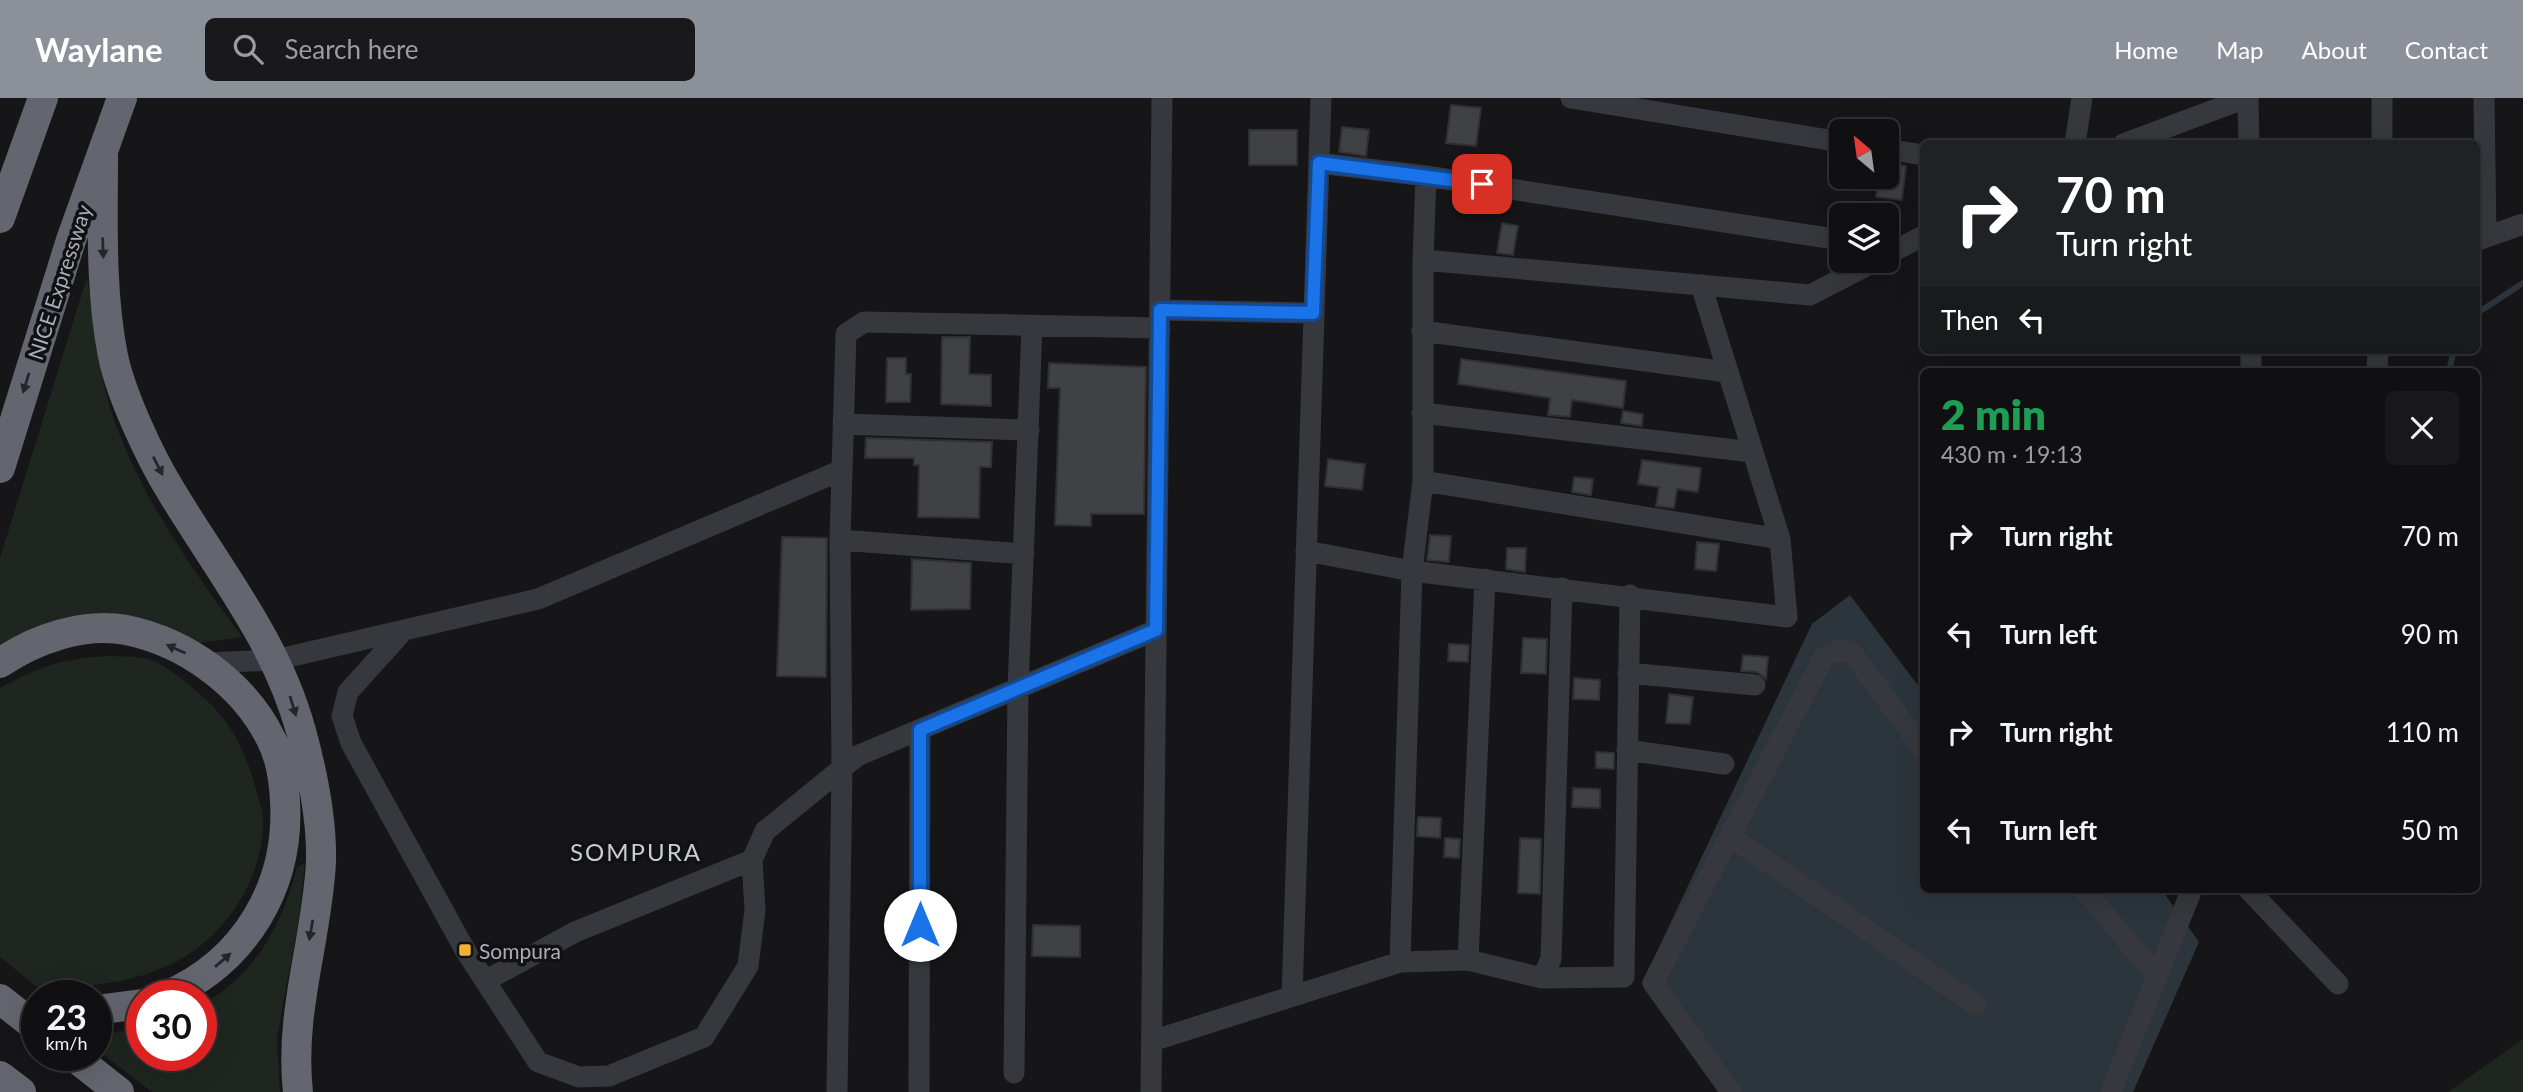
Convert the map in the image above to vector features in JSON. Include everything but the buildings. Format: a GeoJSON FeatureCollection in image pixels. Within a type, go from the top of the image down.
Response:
{"type":"FeatureCollection","features":[{"type":"Feature","properties":{"kind":"highway"},"geometry":{"type":"LineString","coordinates":[[0,218],[43,98]]}},
{"type":"Feature","properties":{"kind":"highway","name":"NICE Expressway"},"geometry":{"type":"LineString","coordinates":[[0,468],[71,240],[122,98]]}},
{"type":"Feature","properties":{"kind":"highway"},"geometry":{"type":"LineString","coordinates":[[0,155],[30,131]]}},
{"type":"Feature","properties":{"kind":"highway"},"geometry":{"type":"LineString","coordinates":[[103,156],[103,251],[114,359],[156,465],[253,617],[275,660],[302,734],[321,861],[298,1005],[295,1064],[298,1092]]}},
{"type":"Feature","properties":{"kind":"highway"},"geometry":{"type":"LineString","coordinates":[[0,663],[63,633],[96,629],[126,630],[206,663],[242,698],[271,739],[284,787],[284,844],[270,895],[242,942],[222,962],[192,980]]}},
{"type":"Feature","properties":{"kind":"highway"},"geometry":{"type":"LineString","coordinates":[[0,987],[21,996]]}},
{"type":"Feature","properties":{"kind":"highway"},"geometry":{"type":"LineString","coordinates":[[0,999],[21,1015]]}},
{"type":"Feature","properties":{"kind":"highway"},"geometry":{"type":"LineString","coordinates":[[92,1071],[119,1092]]}},
{"type":"Feature","properties":{"kind":"highway"},"geometry":{"type":"LineString","coordinates":[[0,1076],[21,1092]]}},
{"type":"Feature","properties":{"kind":"street"},"geometry":{"type":"LineString","coordinates":[[1151,1092],[1162,98]]}},
{"type":"Feature","properties":{"kind":"street"},"geometry":{"type":"LineString","coordinates":[[1292,996],[1321,98]]}},
{"type":"Feature","properties":{"kind":"street"},"geometry":{"type":"LineString","coordinates":[[1571,98],[1829,140]]}},
{"type":"Feature","properties":{"kind":"street"},"geometry":{"type":"LineString","coordinates":[[2076,140],[2082,98]]}},
{"type":"Feature","properties":{"kind":"street"},"geometry":{"type":"LineString","coordinates":[[2134,140],[2247,98],[2249,140]]}},
{"type":"Feature","properties":{"kind":"street"},"geometry":{"type":"LineString","coordinates":[[2382,98],[2382,140]]}},
{"type":"Feature","properties":{"kind":"street"},"geometry":{"type":"LineString","coordinates":[[2484,98],[2481,239],[2523,224]]}},
{"type":"Feature","properties":{"kind":"street"},"geometry":{"type":"LineString","coordinates":[[1899,151],[1920,155]]}},
{"type":"Feature","properties":{"kind":"street"},"geometry":{"type":"LineString","coordinates":[[1319,163],[1426,176],[1829,238]]}},
{"type":"Feature","properties":{"kind":"street"},"geometry":{"type":"LineString","coordinates":[[1400,962],[1412,571],[1423,481],[1422,331],[1426,176]]}},
{"type":"Feature","properties":{"kind":"street"},"geometry":{"type":"LineString","coordinates":[[1899,246],[1920,237]]}},
{"type":"Feature","properties":{"kind":"street"},"geometry":{"type":"LineString","coordinates":[[1423,260],[1810,295],[1853,273]]}},
{"type":"Feature","properties":{"kind":"street"},"geometry":{"type":"LineString","coordinates":[[1306,551],[1412,571],[1630,595],[1787,617],[1780,539],[1701,285]]}},
{"type":"Feature","properties":{"kind":"street"},"geometry":{"type":"LineString","coordinates":[[837,1092],[842,769],[840,540],[846,334],[864,322],[1032,326],[1313,313]]}},
{"type":"Feature","properties":{"kind":"street"},"geometry":{"type":"LineString","coordinates":[[1014,1073],[1018,690],[1032,326]]}},
{"type":"Feature","properties":{"kind":"street"},"geometry":{"type":"LineString","coordinates":[[1422,331],[1727,372]]}},
{"type":"Feature","properties":{"kind":"street"},"geometry":{"type":"LineString","coordinates":[[1422,413],[1752,452]]}},
{"type":"Feature","properties":{"kind":"street"},"geometry":{"type":"LineString","coordinates":[[843,424],[1029,430]]}},
{"type":"Feature","properties":{"kind":"street"},"geometry":{"type":"LineString","coordinates":[[206,663],[275,660],[538,599],[842,470]]}},
{"type":"Feature","properties":{"kind":"street"},"geometry":{"type":"LineString","coordinates":[[1423,481],[1780,539]]}},
{"type":"Feature","properties":{"kind":"street"},"geometry":{"type":"LineString","coordinates":[[840,540],[1024,554]]}},
{"type":"Feature","properties":{"kind":"street"},"geometry":{"type":"LineString","coordinates":[[1468,960],[1485,579]]}},
{"type":"Feature","properties":{"kind":"street"},"geometry":{"type":"LineString","coordinates":[[1542,978],[1551,959],[1562,588]]}},
{"type":"Feature","properties":{"kind":"street"},"geometry":{"type":"LineString","coordinates":[[1152,1049],[1292,996],[1400,962],[1468,960],[1542,978],[1624,977],[1630,595]]}},
{"type":"Feature","properties":{"kind":"street"},"geometry":{"type":"LineString","coordinates":[[404,630],[348,692],[342,716],[351,743],[485,981],[538,1062],[579,1077],[609,1076],[704,1037],[748,965],[754,910],[752,860],[765,831],[856,756],[1156,630]]}},
{"type":"Feature","properties":{"kind":"street"},"geometry":{"type":"LineString","coordinates":[[1731,1092],[1653,983],[1824,657],[1838,650],[1853,654],[1920,745]]}},
{"type":"Feature","properties":{"kind":"street"},"geometry":{"type":"LineString","coordinates":[[1628,673],[1755,685]]}},
{"type":"Feature","properties":{"kind":"street"},"geometry":{"type":"LineString","coordinates":[[919,1092],[920,730]]}},
{"type":"Feature","properties":{"kind":"street"},"geometry":{"type":"LineString","coordinates":[[1627,750],[1724,764]]}},
{"type":"Feature","properties":{"kind":"street"},"geometry":{"type":"LineString","coordinates":[[1730,836],[1976,1005]]}},
{"type":"Feature","properties":{"kind":"street"},"geometry":{"type":"LineString","coordinates":[[485,981],[575,932],[752,860]]}},
{"type":"Feature","properties":{"kind":"street"},"geometry":{"type":"LineString","coordinates":[[2086,893],[2157,976]]}},
{"type":"Feature","properties":{"kind":"street"},"geometry":{"type":"LineString","coordinates":[[2111,1092],[2190,893]]}},
{"type":"Feature","properties":{"kind":"street"},"geometry":{"type":"LineString","coordinates":[[2252,893],[2338,984]]}},
{"type":"Feature","properties":{"kind":"street"},"geometry":{"type":"LineString","coordinates":[[1152,1049],[1167,1092]]}},
{"type":"Feature","properties":{"kind":"shaded area"},"geometry":{"type":"Polygon","coordinates":[[[87,277],[101,373],[120,436],[166,526],[242,637],[199,643],[161,624],[128,616],[56,621],[0,644],[0,558],[87,277]]]}},
{"type":"Feature","properties":{"kind":"shaded area"},"geometry":{"type":"Polygon","coordinates":[[[1850,595],[1920,688],[1920,893],[2164,893],[2199,942],[2133,1092],[1729,1092],[1642,983],[1812,624],[1850,595]]]}},
{"type":"Feature","properties":{"kind":"shaded area"},"geometry":{"type":"Polygon","coordinates":[[[111,656],[148,659],[180,677],[208,702],[228,725],[242,749],[262,809],[262,840],[258,861],[241,900],[215,933],[181,959],[147,974],[112,982],[28,980],[0,957],[0,688],[53,664],[111,656]]]}},
{"type":"Feature","properties":{"kind":"shaded area"},"geometry":{"type":"Polygon","coordinates":[[[305,863],[299,918],[277,1037],[280,1092],[152,1092],[112,1061],[112,1033],[126,1030],[126,1071],[217,1071],[217,995],[237,979],[264,946],[283,909],[297,867],[305,863]]]}},
{"type":"Feature","properties":{"kind":"shaded area"},"geometry":{"type":"Polygon","coordinates":[[[2523,1039],[2523,1092],[2448,1092],[2523,1039]]]}},
{"type":"Feature","properties":{"kind":"waterway"},"geometry":{"type":"LineString","coordinates":[[2480,311],[2523,283]]}},
{"type":"Feature","properties":{"kind":"waterway"},"geometry":{"type":"LineString","coordinates":[[2450,368],[2453,354]]}},
{"type":"Feature","properties":{"kind":"place","name":"Sompura"},"geometry":{"type":"Point","coordinates":[465,950]}},
{"type":"Feature","properties":{"kind":"district","name":"SOMPURA"},"geometry":{"type":"Point","coordinates":[636,851]}},
{"type":"Feature","properties":{"kind":"route"},"geometry":{"type":"LineString","coordinates":[[920,925],[920,730],[1156,630],[1160,310],[1313,313],[1319,163],[1482,184]]}}]}
